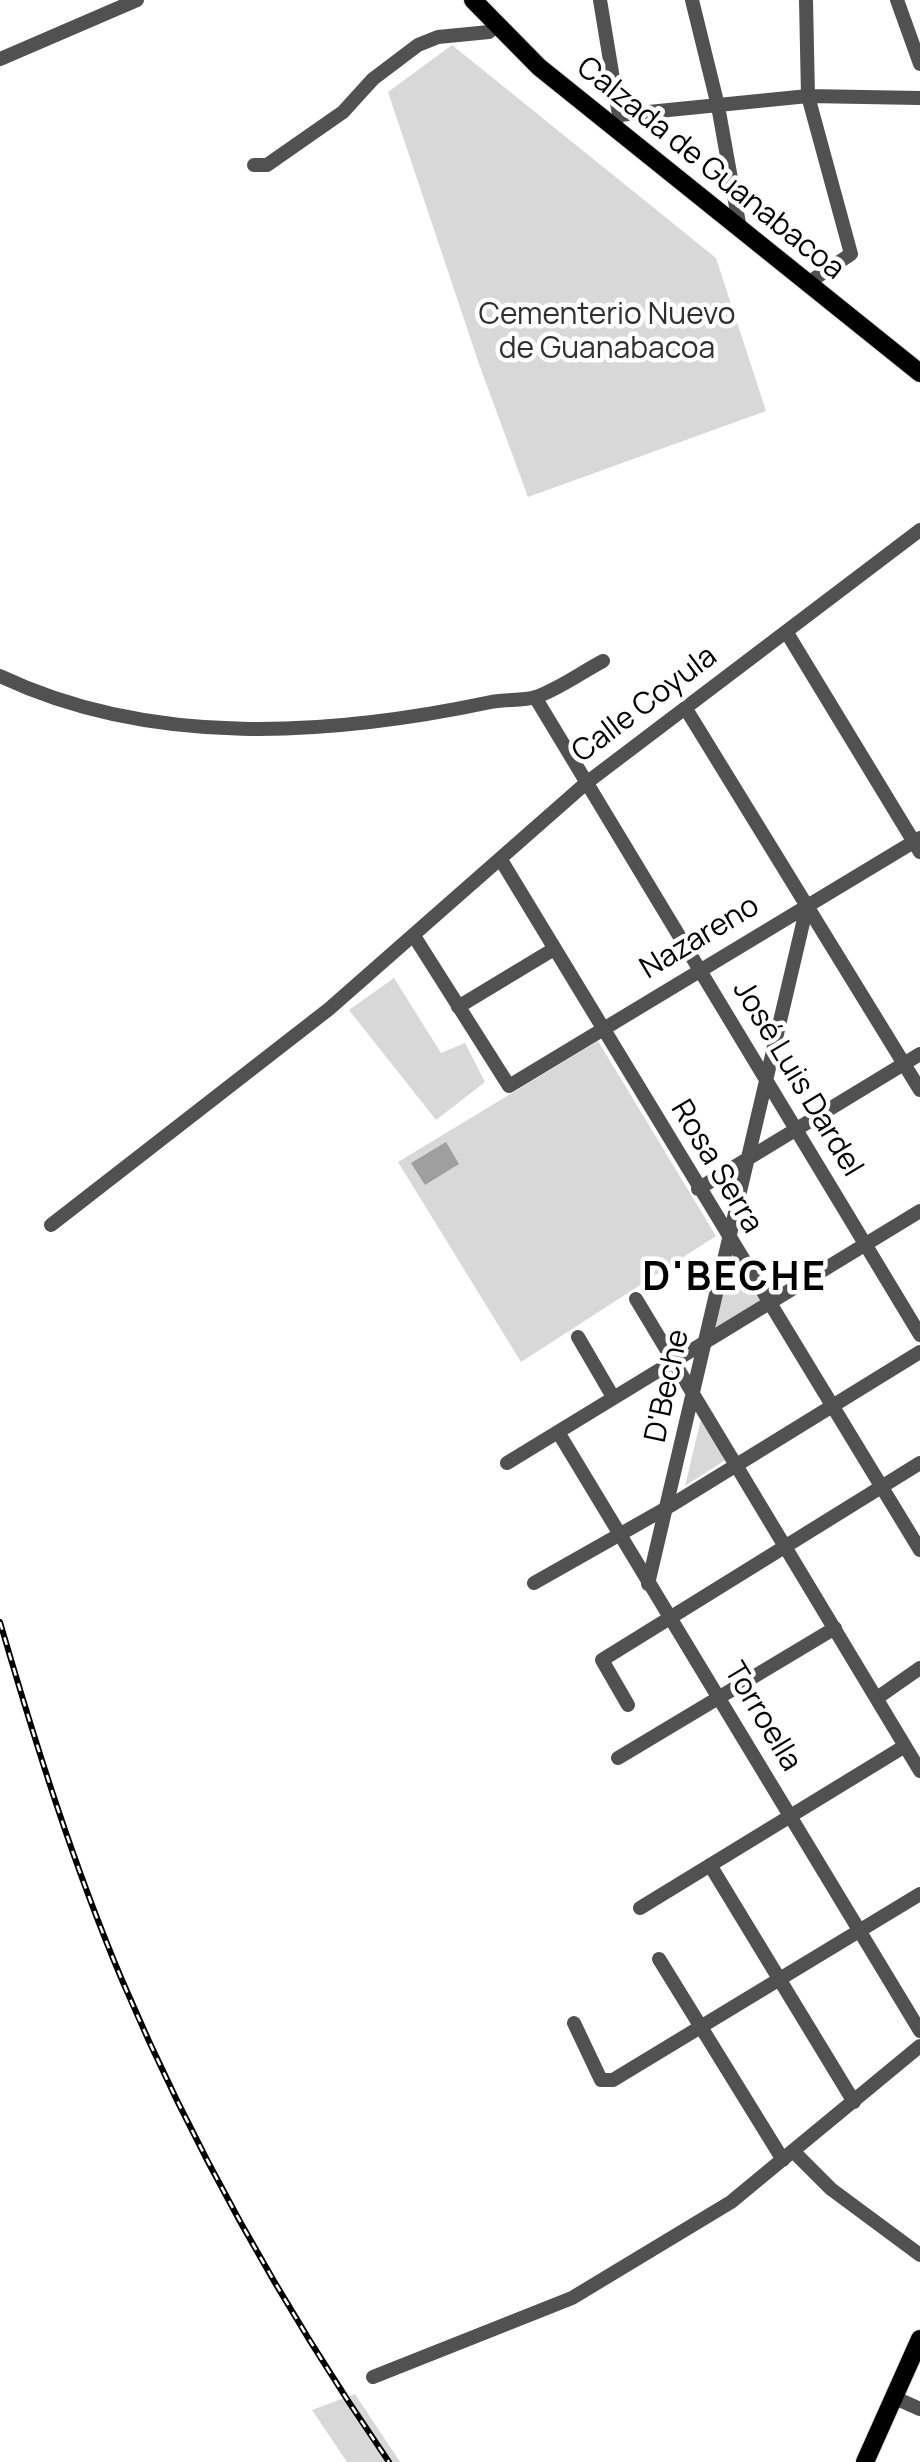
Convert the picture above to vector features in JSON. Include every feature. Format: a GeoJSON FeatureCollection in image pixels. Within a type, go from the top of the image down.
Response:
{"type":"FeatureCollection","features":[{"type":"Feature","properties":{"kind":"main road","name":"Calzada de Guanabacoa"},"geometry":{"type":"LineString","coordinates":[[473,0],[495,26],[920,373]]}},
{"type":"Feature","properties":{"kind":"main road"},"geometry":{"type":"LineString","coordinates":[[864,2462],[920,2339]]}},
{"type":"Feature","properties":{"kind":"street"},"geometry":{"type":"LineString","coordinates":[[0,59],[137,0]]}},
{"type":"Feature","properties":{"kind":"street"},"geometry":{"type":"LineString","coordinates":[[600,0],[616,122],[808,96],[920,98]]}},
{"type":"Feature","properties":{"kind":"street"},"geometry":{"type":"LineString","coordinates":[[692,0],[718,106],[740,229]]}},
{"type":"Feature","properties":{"kind":"street"},"geometry":{"type":"LineString","coordinates":[[806,0],[808,96],[852,254],[808,284]]}},
{"type":"Feature","properties":{"kind":"street"},"geometry":{"type":"LineString","coordinates":[[897,0],[920,64]]}},
{"type":"Feature","properties":{"kind":"street"},"geometry":{"type":"LineString","coordinates":[[254,165],[267,165],[343,112],[373,79],[418,45],[438,37],[489,32],[495,26]]}},
{"type":"Feature","properties":{"kind":"street","name":"Calle Coyula"},"geometry":{"type":"LineString","coordinates":[[51,1225],[414,936],[585,784],[920,530]]}},
{"type":"Feature","properties":{"kind":"street"},"geometry":{"type":"LineString","coordinates":[[787,633],[918,844]]}},
{"type":"Feature","properties":{"kind":"street"},"geometry":{"type":"LineString","coordinates":[[0,676],[48,698],[101,713],[189,726],[370,724],[535,697],[603,661]]}},
{"type":"Feature","properties":{"kind":"street","name":"José Luis Dardel"},"geometry":{"type":"LineString","coordinates":[[535,697],[920,1335]]}},
{"type":"Feature","properties":{"kind":"street"},"geometry":{"type":"LineString","coordinates":[[686,709],[920,1090]]}},
{"type":"Feature","properties":{"kind":"street","name":"Nazareno"},"geometry":{"type":"LineString","coordinates":[[458,1007],[509,1086],[807,906],[918,844]]}},
{"type":"Feature","properties":{"kind":"street","name":"Rosa Serra"},"geometry":{"type":"LineString","coordinates":[[501,860],[728,1240],[920,1550]]}},
{"type":"Feature","properties":{"kind":"street","name":"D'Beche"},"geometry":{"type":"LineString","coordinates":[[648,1584],[670,1506],[807,906]]}},
{"type":"Feature","properties":{"kind":"street"},"geometry":{"type":"LineString","coordinates":[[414,936],[458,1007],[554,949]]}},
{"type":"Feature","properties":{"kind":"street"},"geometry":{"type":"LineString","coordinates":[[698,1189],[920,1054]]}},
{"type":"Feature","properties":{"kind":"street"},"geometry":{"type":"LineString","coordinates":[[508,1463],[920,1210]]}},
{"type":"Feature","properties":{"kind":"street"},"geometry":{"type":"LineString","coordinates":[[636,1298],[919,1768]]}},
{"type":"Feature","properties":{"kind":"street"},"geometry":{"type":"LineString","coordinates":[[578,1337],[613,1397]]}},
{"type":"Feature","properties":{"kind":"street"},"geometry":{"type":"LineString","coordinates":[[534,1583],[670,1506],[920,1352]]}},
{"type":"Feature","properties":{"kind":"street","name":"Torroella"},"geometry":{"type":"LineString","coordinates":[[558,1432],[920,2030]]}},
{"type":"Feature","properties":{"kind":"street"},"geometry":{"type":"LineString","coordinates":[[628,1704],[602,1660],[920,1464]]}},
{"type":"Feature","properties":{"kind":"street"},"geometry":{"type":"LineString","coordinates":[[618,1758],[835,1628]]}},
{"type":"Feature","properties":{"kind":"street"},"geometry":{"type":"LineString","coordinates":[[877,1698],[920,1668]]}},
{"type":"Feature","properties":{"kind":"street"},"geometry":{"type":"LineString","coordinates":[[640,1908],[905,1746]]}},
{"type":"Feature","properties":{"kind":"street"},"geometry":{"type":"LineString","coordinates":[[710,1866],[854,2102]]}},
{"type":"Feature","properties":{"kind":"street"},"geometry":{"type":"LineString","coordinates":[[574,2022],[601,2080],[614,2080],[920,1894]]}},
{"type":"Feature","properties":{"kind":"street"},"geometry":{"type":"LineString","coordinates":[[659,1959],[788,2156],[920,2255]]}},
{"type":"Feature","properties":{"kind":"street"},"geometry":{"type":"LineString","coordinates":[[373,2377],[572,2298],[731,2202],[920,2046]]}},
{"type":"Feature","properties":{"kind":"street"},"geometry":{"type":"LineString","coordinates":[[893,2397],[920,2409]]}},
{"type":"Feature","properties":{"kind":"green space","name":"Cementerio Nuevo de Guanabacoa"},"geometry":{"type":"Polygon","coordinates":[[[452,45],[716,258],[766,411],[528,497],[388,92],[452,45]]]}},
{"type":"Feature","properties":{"kind":"green space"},"geometry":{"type":"Polygon","coordinates":[[[394,978],[441,1053],[465,1043],[485,1082],[436,1120],[349,1010],[394,978]]]}},
{"type":"Feature","properties":{"kind":"green space"},"geometry":{"type":"Polygon","coordinates":[[[598,1041],[716,1236],[521,1362],[398,1162],[598,1041]]]}},
{"type":"Feature","properties":{"kind":"green space"},"geometry":{"type":"Polygon","coordinates":[[[730,1248],[763,1302],[715,1331],[730,1248]]]}},
{"type":"Feature","properties":{"kind":"green space"},"geometry":{"type":"Polygon","coordinates":[[[701,1419],[727,1459],[685,1486],[701,1419]]]}},
{"type":"Feature","properties":{"kind":"green space"},"geometry":{"type":"Polygon","coordinates":[[[355,2394],[400,2462],[347,2462],[312,2410],[355,2394]]]}},
{"type":"Feature","properties":{"kind":"shaded area"},"geometry":{"type":"Polygon","coordinates":[[[446,1142],[459,1164],[425,1185],[411,1163],[446,1142]]]}},
{"type":"Feature","properties":{"kind":"railway"},"geometry":{"type":"LineString","coordinates":[[0,1622],[71,1847],[150,2043],[179,2105],[278,2288],[389,2462]]}},
{"type":"Feature","properties":{"kind":"district","name":"D'BECHE"},"geometry":{"type":"Point","coordinates":[735,1279]}}]}
